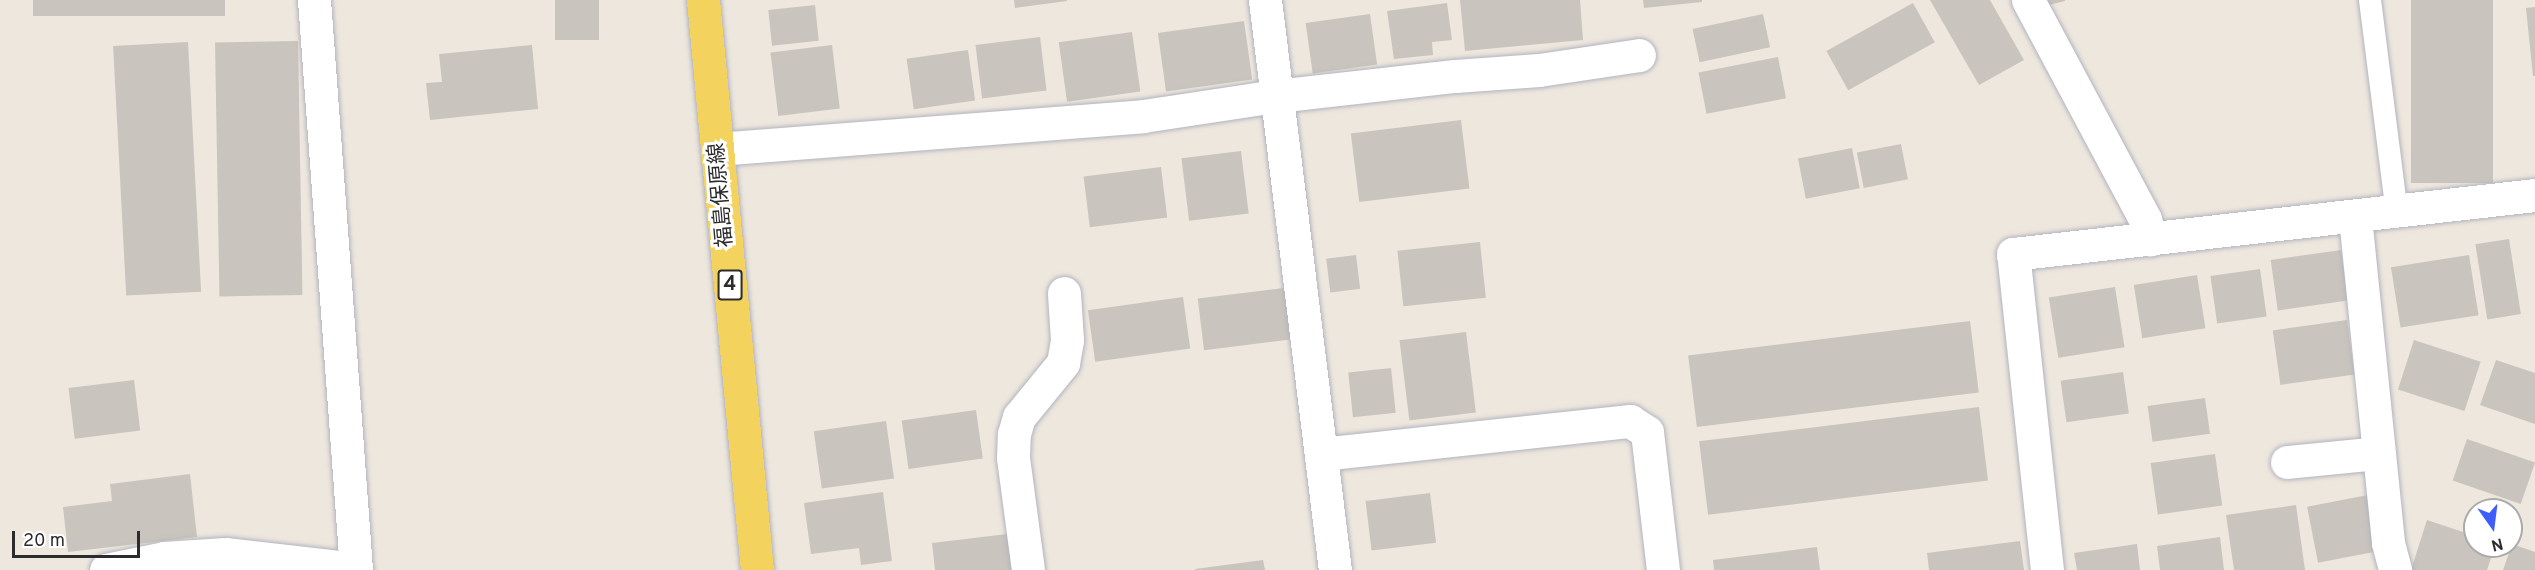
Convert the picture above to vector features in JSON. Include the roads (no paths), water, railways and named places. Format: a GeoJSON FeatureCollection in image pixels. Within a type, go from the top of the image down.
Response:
{"type":"FeatureCollection","features":[{"type":"Feature","properties":{"kind":"main road","name":"福島保原線"},"geometry":{"type":"LineString","coordinates":[[704,0],[757,570]]}},
{"type":"Feature","properties":{"kind":"street"},"geometry":{"type":"LineString","coordinates":[[106,570],[164,558],[225,554],[360,570],[314,0]]}},
{"type":"Feature","properties":{"kind":"street"},"geometry":{"type":"LineString","coordinates":[[1265,0],[1335,570]]}},
{"type":"Feature","properties":{"kind":"street"},"geometry":{"type":"LineString","coordinates":[[2028,0],[2145,219],[2150,239]]}},
{"type":"Feature","properties":{"kind":"street"},"geometry":{"type":"LineString","coordinates":[[717,149],[1143,116],[1276,96],[1455,76],[1539,70],[1639,55]]}},
{"type":"Feature","properties":{"kind":"street"},"geometry":{"type":"LineString","coordinates":[[2047,570],[2013,254],[2397,213],[2535,195]]}},
{"type":"Feature","properties":{"kind":"street"},"geometry":{"type":"LineString","coordinates":[[2355,217],[2388,543],[2395,570]]}},
{"type":"Feature","properties":{"kind":"street"},"geometry":{"type":"LineString","coordinates":[[1028,570],[1013,458],[1014,434],[1019,417],[1063,363],[1067,340],[1064,293]]}},
{"type":"Feature","properties":{"kind":"street"},"geometry":{"type":"LineString","coordinates":[[1321,454],[1630,421],[1647,432],[1663,570]]}},
{"type":"Feature","properties":{"kind":"street"},"geometry":{"type":"LineString","coordinates":[[2287,462],[2379,453]]}},
{"type":"Feature","properties":{"kind":"lane"},"geometry":{"type":"LineString","coordinates":[[2370,0],[2397,213]]}}]}
